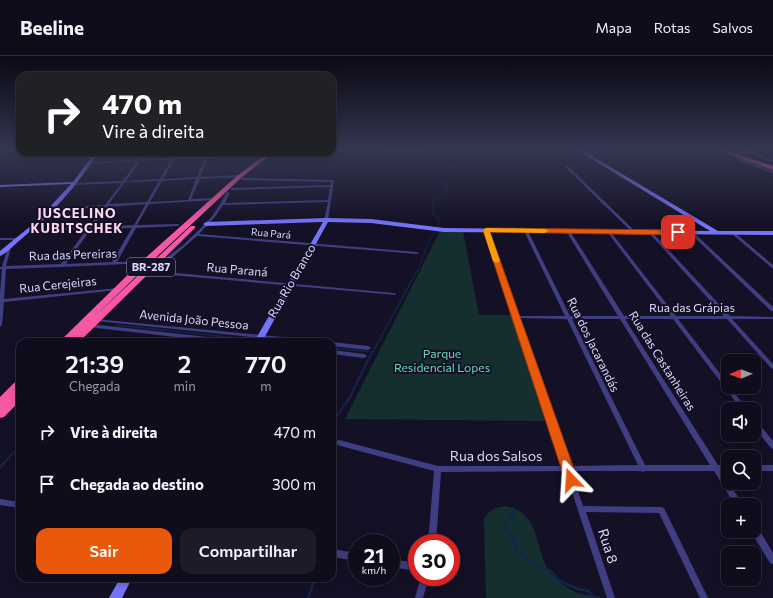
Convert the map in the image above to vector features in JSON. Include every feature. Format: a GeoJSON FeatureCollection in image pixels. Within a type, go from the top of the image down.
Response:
{"type":"FeatureCollection","features":[{"type":"Feature","properties":{"kind":"highway","name":"BR-287"},"geometry":{"type":"LineString","coordinates":[[68,338],[146,262],[214,199],[244,175]]}},
{"type":"Feature","properties":{"kind":"highway","name":"BR-287"},"geometry":{"type":"LineString","coordinates":[[78,338],[230,191],[244,175]]}},
{"type":"Feature","properties":{"kind":"highway"},"geometry":{"type":"LineString","coordinates":[[3,398],[16,387]]}},
{"type":"Feature","properties":{"kind":"highway"},"geometry":{"type":"LineString","coordinates":[[0,414],[16,399]]}},
{"type":"Feature","properties":{"kind":"street"},"geometry":{"type":"LineString","coordinates":[[0,254],[52,209],[81,175]]}},
{"type":"Feature","properties":{"kind":"street"},"geometry":{"type":"LineString","coordinates":[[62,266],[128,175]]}},
{"type":"Feature","properties":{"kind":"street"},"geometry":{"type":"LineString","coordinates":[[114,263],[164,175]]}},
{"type":"Feature","properties":{"kind":"street"},"geometry":{"type":"LineString","coordinates":[[576,175],[634,232]]}},
{"type":"Feature","properties":{"kind":"street"},"geometry":{"type":"LineString","coordinates":[[621,175],[718,233]]}},
{"type":"Feature","properties":{"kind":"street"},"geometry":{"type":"LineString","coordinates":[[189,201],[199,178]]}},
{"type":"Feature","properties":{"kind":"street"},"geometry":{"type":"LineString","coordinates":[[0,186],[199,178],[333,181],[326,220]]}},
{"type":"Feature","properties":{"kind":"street"},"geometry":{"type":"LineString","coordinates":[[142,276],[150,272],[195,235],[223,204],[230,191],[332,186]]}},
{"type":"Feature","properties":{"kind":"street"},"geometry":{"type":"LineString","coordinates":[[52,209],[214,199]]}},
{"type":"Feature","properties":{"kind":"street"},"geometry":{"type":"LineString","coordinates":[[223,204],[329,201]]}},
{"type":"Feature","properties":{"kind":"street"},"geometry":{"type":"LineString","coordinates":[[206,224],[326,220],[371,221],[438,229],[773,233]]}},
{"type":"Feature","properties":{"kind":"street","name":"Rua Rio Branco"},"geometry":{"type":"LineString","coordinates":[[261,338],[326,220]]}},
{"type":"Feature","properties":{"kind":"street"},"geometry":{"type":"LineString","coordinates":[[29,230],[178,225]]}},
{"type":"Feature","properties":{"kind":"street","name":"Rua 8"},"geometry":{"type":"LineString","coordinates":[[486,230],[611,598]]}},
{"type":"Feature","properties":{"kind":"street","name":"Rua dos Jacarandás"},"geometry":{"type":"LineString","coordinates":[[526,231],[643,469]]}},
{"type":"Feature","properties":{"kind":"street","name":"Rua das Castanheiras"},"geometry":{"type":"LineString","coordinates":[[568,231],[735,498]]}},
{"type":"Feature","properties":{"kind":"street"},"geometry":{"type":"LineString","coordinates":[[609,232],[739,402]]}},
{"type":"Feature","properties":{"kind":"street"},"geometry":{"type":"LineString","coordinates":[[650,232],[773,367]]}},
{"type":"Feature","properties":{"kind":"street"},"geometry":{"type":"LineString","coordinates":[[692,233],[773,310]]}},
{"type":"Feature","properties":{"kind":"street"},"geometry":{"type":"LineString","coordinates":[[733,233],[773,267]]}},
{"type":"Feature","properties":{"kind":"street","name":"Rua Pará"},"geometry":{"type":"LineString","coordinates":[[195,235],[417,253]]}},
{"type":"Feature","properties":{"kind":"street"},"geometry":{"type":"LineString","coordinates":[[0,239],[19,239]]}},
{"type":"Feature","properties":{"kind":"street"},"geometry":{"type":"LineString","coordinates":[[0,325],[2,268],[9,246]]}},
{"type":"Feature","properties":{"kind":"street","name":"Rua das Pereiras"},"geometry":{"type":"LineString","coordinates":[[2,268],[146,262]]}},
{"type":"Feature","properties":{"kind":"street","name":"Rua Paraná"},"geometry":{"type":"LineString","coordinates":[[150,272],[394,294]]}},
{"type":"Feature","properties":{"kind":"street","name":"Rua Cerejeiras"},"geometry":{"type":"LineString","coordinates":[[1,301],[118,289]]}},
{"type":"Feature","properties":{"kind":"street","name":"Rua das Grápias"},"geometry":{"type":"LineString","coordinates":[[516,317],[773,318]]}},
{"type":"Feature","properties":{"kind":"street","name":"Avenida João Pessoa"},"geometry":{"type":"LineString","coordinates":[[97,320],[251,338]]}},
{"type":"Feature","properties":{"kind":"street","name":"Avenida João Pessoa"},"geometry":{"type":"LineString","coordinates":[[90,326],[199,338]]}},
{"type":"Feature","properties":{"kind":"street"},"geometry":{"type":"LineString","coordinates":[[336,344],[368,348]]}},
{"type":"Feature","properties":{"kind":"street"},"geometry":{"type":"LineString","coordinates":[[336,352],[364,356]]}},
{"type":"Feature","properties":{"kind":"street"},"geometry":{"type":"LineString","coordinates":[[761,431],[773,446]]}},
{"type":"Feature","properties":{"kind":"street","name":"Rua dos Salsos"},"geometry":{"type":"LineString","coordinates":[[339,443],[438,469],[721,468]]}},
{"type":"Feature","properties":{"kind":"street"},"geometry":{"type":"LineString","coordinates":[[761,468],[773,468]]}},
{"type":"Feature","properties":{"kind":"street"},"geometry":{"type":"LineString","coordinates":[[433,534],[438,469]]}},
{"type":"Feature","properties":{"kind":"street"},"geometry":{"type":"LineString","coordinates":[[0,502],[16,504]]}},
{"type":"Feature","properties":{"kind":"street"},"geometry":{"type":"LineString","coordinates":[[580,506],[661,510],[704,598]]}},
{"type":"Feature","properties":{"kind":"street"},"geometry":{"type":"LineString","coordinates":[[760,538],[773,560]]}},
{"type":"Feature","properties":{"kind":"street"},"geometry":{"type":"LineString","coordinates":[[336,554],[348,556]]}},
{"type":"Feature","properties":{"kind":"street"},"geometry":{"type":"LineString","coordinates":[[114,598],[124,582]]}},
{"type":"Feature","properties":{"kind":"street"},"geometry":{"type":"LineString","coordinates":[[419,598],[422,586]]}},
{"type":"Feature","properties":{"kind":"green space","name":"Parque Residencial Lopes"},"geometry":{"type":"Polygon","coordinates":[[[440,231],[463,231],[479,315],[511,315],[545,421],[345,419],[440,231]]]}},
{"type":"Feature","properties":{"kind":"green space"},"geometry":{"type":"Polygon","coordinates":[[[506,506],[518,510],[527,517],[536,536],[543,558],[555,578],[578,593],[602,598],[486,598],[484,519],[488,513],[493,510],[506,506]]]}},
{"type":"Feature","properties":{"kind":"waterway"},"geometry":{"type":"LineString","coordinates":[[417,272],[430,239],[436,231],[439,222],[438,217],[433,215],[432,210],[434,200],[443,195],[447,190],[445,186],[447,184],[438,179],[439,175]]}},
{"type":"Feature","properties":{"kind":"waterway"},"geometry":{"type":"LineString","coordinates":[[370,357],[417,271]]}},
{"type":"Feature","properties":{"kind":"waterway"},"geometry":{"type":"LineString","coordinates":[[116,325],[237,338]]}},
{"type":"Feature","properties":{"kind":"waterway"},"geometry":{"type":"LineString","coordinates":[[336,348],[372,352]]}},
{"type":"Feature","properties":{"kind":"waterway"},"geometry":{"type":"LineString","coordinates":[[336,417],[350,397],[370,356]]}},
{"type":"Feature","properties":{"kind":"waterway"},"geometry":{"type":"LineString","coordinates":[[3,464],[16,451]]}},
{"type":"Feature","properties":{"kind":"waterway"},"geometry":{"type":"LineString","coordinates":[[0,467],[3,464]]}},
{"type":"Feature","properties":{"kind":"waterway"},"geometry":{"type":"LineString","coordinates":[[514,508],[513,515],[504,525],[513,538],[516,548],[520,553],[532,563],[551,571],[558,580],[578,589],[588,591],[595,598]]}},
{"type":"Feature","properties":{"kind":"waterway"},"geometry":{"type":"LineString","coordinates":[[308,598],[314,582]]}},
{"type":"Feature","properties":{"kind":"slow traffic"},"geometry":{"type":"LineString","coordinates":[[496,261],[486,230],[545,231]]}},
{"type":"Feature","properties":{"kind":"district","name":"JUSCELINO KUBITSCHEK"},"geometry":{"type":"Point","coordinates":[77,220]}},
{"type":"Feature","properties":{"kind":"route"},"geometry":{"type":"LineString","coordinates":[[571,480],[486,230],[678,232]]}}]}
